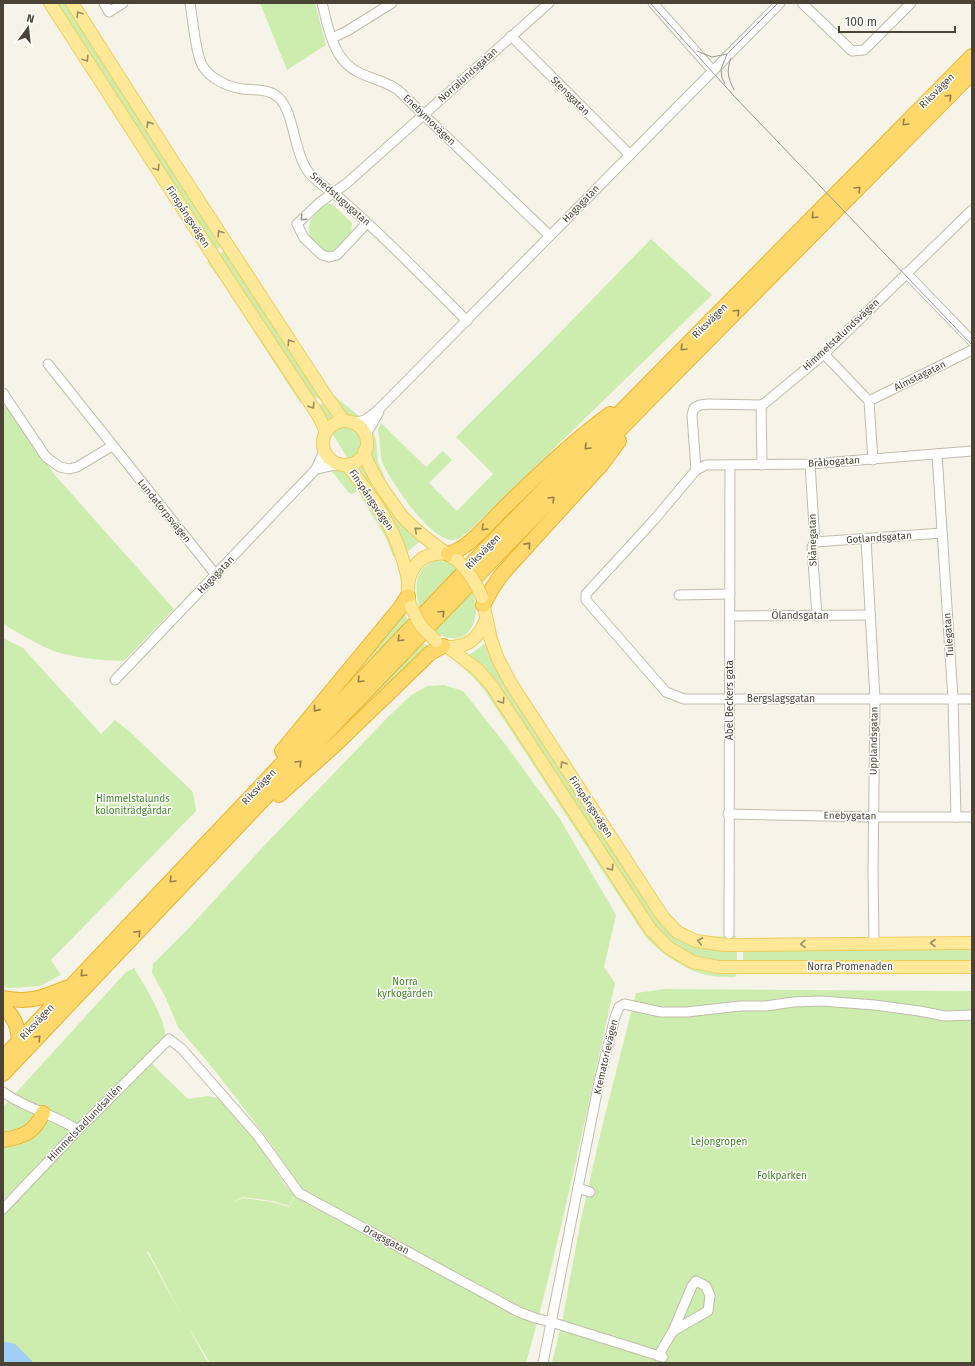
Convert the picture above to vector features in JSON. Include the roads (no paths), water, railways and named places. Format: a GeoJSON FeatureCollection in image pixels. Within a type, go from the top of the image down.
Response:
{"type":"FeatureCollection","features":[{"type":"Feature","properties":{"kind":"highway","name":"Riksvägen"},"geometry":{"type":"LineString","coordinates":[[6,1066],[224,842],[645,395],[972,56]]}},
{"type":"Feature","properties":{"kind":"highway","name":"Riksvägen"},"geometry":{"type":"LineString","coordinates":[[6,1066],[19,1042],[70,987],[495,539],[645,395],[972,73]]}},
{"type":"Feature","properties":{"kind":"highway"},"geometry":{"type":"LineString","coordinates":[[453,557],[594,425],[645,395]]}},
{"type":"Feature","properties":{"kind":"highway"},"geometry":{"type":"LineString","coordinates":[[483,601],[502,574],[602,464],[626,432],[645,395]]}},
{"type":"Feature","properties":{"kind":"highway"},"geometry":{"type":"LineString","coordinates":[[199,851],[400,608],[409,601]]}},
{"type":"Feature","properties":{"kind":"highway"},"geometry":{"type":"LineString","coordinates":[[224,842],[318,761],[430,653],[442,645]]}},
{"type":"Feature","properties":{"kind":"highway"},"geometry":{"type":"LineString","coordinates":[[3,998],[19,1001],[29,1000],[48,996],[70,987]]}},
{"type":"Feature","properties":{"kind":"highway"},"geometry":{"type":"LineString","coordinates":[[3,1008],[9,1012],[16,1024],[19,1042]]}},
{"type":"Feature","properties":{"kind":"highway"},"geometry":{"type":"LineString","coordinates":[[3,1140],[18,1137],[32,1130],[40,1121],[43,1113]]}},
{"type":"Feature","properties":{"kind":"main road","name":"Finspångsvägen"},"geometry":{"type":"LineString","coordinates":[[50,3],[318,415],[326,431]]}},
{"type":"Feature","properties":{"kind":"main road","name":"Finspångsvägen"},"geometry":{"type":"LineString","coordinates":[[72,3],[328,399],[348,422]]}},
{"type":"Feature","properties":{"kind":"main road"},"geometry":{"type":"LineString","coordinates":[[338,422],[348,422],[359,426],[364,432],[365,448],[361,458],[343,464],[327,458],[324,450],[323,438],[326,431],[330,427],[338,422]]}},
{"type":"Feature","properties":{"kind":"main road","name":"Finspångsvägen"},"geometry":{"type":"LineString","coordinates":[[365,448],[367,462],[380,485],[401,515],[422,534],[453,557]]}},
{"type":"Feature","properties":{"kind":"main road","name":"Finspångsvägen"},"geometry":{"type":"LineString","coordinates":[[343,464],[366,489],[390,527],[400,548],[408,580]]}},
{"type":"Feature","properties":{"kind":"main road"},"geometry":{"type":"LineString","coordinates":[[438,553],[453,557],[469,572],[478,585],[483,601],[486,620],[472,641],[462,646],[442,645],[421,626],[409,601],[408,580],[414,567],[421,559],[430,554],[438,553]]}},
{"type":"Feature","properties":{"kind":"main road","name":"Finspångsvägen"},"geometry":{"type":"LineString","coordinates":[[486,620],[491,640],[510,682],[663,917],[677,932],[696,942],[738,945],[874,943]]}},
{"type":"Feature","properties":{"kind":"main road","name":"Finspångsvägen"},"geometry":{"type":"LineString","coordinates":[[442,645],[478,670],[492,686],[651,930],[669,948],[693,962],[719,968],[728,968]]}},
{"type":"Feature","properties":{"kind":"main road"},"geometry":{"type":"LineString","coordinates":[[874,943],[972,943]]}},
{"type":"Feature","properties":{"kind":"main road","name":"Norra Promenaden"},"geometry":{"type":"LineString","coordinates":[[728,968],[972,967]]}},
{"type":"Feature","properties":{"kind":"street"},"geometry":{"type":"LineString","coordinates":[[104,3],[109,12],[124,3]]}},
{"type":"Feature","properties":{"kind":"street","name":"Smedstugugatan"},"geometry":{"type":"LineString","coordinates":[[190,3],[197,48],[202,65],[210,74],[230,86],[240,89],[265,91],[278,96],[285,106],[301,158],[308,173],[367,223],[467,320]]}},
{"type":"Feature","properties":{"kind":"street","name":"Enebymovägen"},"geometry":{"type":"LineString","coordinates":[[322,3],[337,52],[348,66],[358,72],[390,84],[398,90],[423,116],[550,236]]}},
{"type":"Feature","properties":{"kind":"street"},"geometry":{"type":"LineString","coordinates":[[332,38],[347,31],[392,3]]}},
{"type":"Feature","properties":{"kind":"street","name":"Norralundsgatan"},"geometry":{"type":"LineString","coordinates":[[367,223],[337,255],[329,257],[322,255],[304,238],[297,224],[318,203],[347,183],[549,3]]}},
{"type":"Feature","properties":{"kind":"street"},"geometry":{"type":"LineString","coordinates":[[652,3],[713,71]]}},
{"type":"Feature","properties":{"kind":"street","name":"Hagagatan"},"geometry":{"type":"LineString","coordinates":[[348,422],[365,420],[382,406],[780,3]]}},
{"type":"Feature","properties":{"kind":"street"},"geometry":{"type":"LineString","coordinates":[[802,3],[852,51],[864,50],[911,3]]}},
{"type":"Feature","properties":{"kind":"street","name":"Stensgatan"},"geometry":{"type":"LineString","coordinates":[[511,36],[630,155]]}},
{"type":"Feature","properties":{"kind":"street","name":"Himmelstalundsvägen"},"geometry":{"type":"LineString","coordinates":[[761,405],[824,354],[972,210]]}},
{"type":"Feature","properties":{"kind":"street"},"geometry":{"type":"LineString","coordinates":[[906,273],[972,341]]}},
{"type":"Feature","properties":{"kind":"street","name":"Almstagatan"},"geometry":{"type":"LineString","coordinates":[[869,401],[972,350]]}},
{"type":"Feature","properties":{"kind":"street"},"geometry":{"type":"LineString","coordinates":[[824,354],[869,401],[873,460]]}},
{"type":"Feature","properties":{"kind":"street","name":"Lundatorpsvägen"},"geometry":{"type":"LineString","coordinates":[[48,364],[216,575]]}},
{"type":"Feature","properties":{"kind":"street"},"geometry":{"type":"LineString","coordinates":[[3,393],[46,457],[60,467],[69,469],[76,467],[112,446]]}},
{"type":"Feature","properties":{"kind":"street"},"geometry":{"type":"LineString","coordinates":[[696,470],[692,415],[694,408],[700,405],[708,404],[761,405],[762,465]]}},
{"type":"Feature","properties":{"kind":"street","name":"Hagagatan"},"geometry":{"type":"LineString","coordinates":[[365,448],[368,431],[382,406]]}},
{"type":"Feature","properties":{"kind":"street","name":"Hagagatan"},"geometry":{"type":"LineString","coordinates":[[115,680],[316,469],[324,450]]}},
{"type":"Feature","properties":{"kind":"street","name":"Bråbogatan"},"geometry":{"type":"LineString","coordinates":[[696,470],[706,465],[730,466],[810,464],[972,451]]}},
{"type":"Feature","properties":{"kind":"street","name":"Tulegatan"},"geometry":{"type":"LineString","coordinates":[[937,454],[953,699],[956,817]]}},
{"type":"Feature","properties":{"kind":"street"},"geometry":{"type":"LineString","coordinates":[[316,469],[343,464]]}},
{"type":"Feature","properties":{"kind":"street","name":"Skånegatan"},"geometry":{"type":"LineString","coordinates":[[810,464],[815,542],[812,547],[817,616]]}},
{"type":"Feature","properties":{"kind":"street","name":"Abel Beckers gata"},"geometry":{"type":"LineString","coordinates":[[729,934],[728,814],[730,699],[730,466]]}},
{"type":"Feature","properties":{"kind":"street","name":"Bergslagsgatan"},"geometry":{"type":"LineString","coordinates":[[696,470],[654,520],[586,594],[586,600],[666,692],[684,699],[972,699]]}},
{"type":"Feature","properties":{"kind":"street","name":"Gotlandsgatan"},"geometry":{"type":"LineString","coordinates":[[815,542],[942,533]]}},
{"type":"Feature","properties":{"kind":"street","name":"Upplandsgatan"},"geometry":{"type":"LineString","coordinates":[[866,539],[875,699],[873,817],[874,943]]}},
{"type":"Feature","properties":{"kind":"street"},"geometry":{"type":"LineString","coordinates":[[679,595],[730,594]]}},
{"type":"Feature","properties":{"kind":"street","name":"Ölandsgatan"},"geometry":{"type":"LineString","coordinates":[[730,616],[870,615]]}},
{"type":"Feature","properties":{"kind":"street","name":"Enebygatan"},"geometry":{"type":"LineString","coordinates":[[728,814],[873,817],[972,817]]}},
{"type":"Feature","properties":{"kind":"street","name":"Krematorievägen"},"geometry":{"type":"LineString","coordinates":[[543,1363],[599,1082],[611,1031],[619,1007],[624,1004],[661,1012],[686,1012],[740,1006],[766,1006],[793,1002],[821,1001],[875,1005],[945,1016],[972,1015]]}},
{"type":"Feature","properties":{"kind":"street","name":"Himmelstadlundsallén"},"geometry":{"type":"LineString","coordinates":[[3,1208],[169,1039]]}},
{"type":"Feature","properties":{"kind":"street","name":"Dragsgatan"},"geometry":{"type":"LineString","coordinates":[[169,1039],[182,1049],[258,1136],[299,1193],[519,1312],[535,1318],[660,1356],[673,1331]]}},
{"type":"Feature","properties":{"kind":"street"},"geometry":{"type":"LineString","coordinates":[[3,1092],[22,1104],[62,1121],[78,1130]]}},
{"type":"Feature","properties":{"kind":"street"},"geometry":{"type":"LineString","coordinates":[[578,1188],[590,1192]]}},
{"type":"Feature","properties":{"kind":"street"},"geometry":{"type":"LineString","coordinates":[[696,1281],[706,1286],[710,1296],[708,1311],[673,1331],[692,1286],[696,1281]]}},
{"type":"Feature","properties":{"kind":"water"},"geometry":{"type":"Polygon","coordinates":[[[3,1341],[15,1344],[34,1363],[3,1363],[3,1341]]]}},
{"type":"Feature","properties":{"kind":"tram line"},"geometry":{"type":"LineString","coordinates":[[650,3],[735,97],[972,345]]}},
{"type":"Feature","properties":{"kind":"tram line"},"geometry":{"type":"LineString","coordinates":[[725,84],[722,78],[721,69],[727,54],[778,3]]}},
{"type":"Feature","properties":{"kind":"tram line"},"geometry":{"type":"LineString","coordinates":[[697,51],[712,57],[727,54]]}},
{"type":"Feature","properties":{"kind":"tram line"},"geometry":{"type":"LineString","coordinates":[[731,58],[728,74],[734,90]]}},
{"type":"Feature","properties":{"kind":"park label","name":"Himmelstalunds koloniträdgårdar"},"geometry":{"type":"Point","coordinates":[133,804]}},
{"type":"Feature","properties":{"kind":"park label","name":"Norra kyrkogården"},"geometry":{"type":"Point","coordinates":[405,988]}},
{"type":"Feature","properties":{"kind":"park label","name":"Lejongropen"},"geometry":{"type":"Point","coordinates":[719,1142]}},
{"type":"Feature","properties":{"kind":"park label","name":"Folkparken"},"geometry":{"type":"Point","coordinates":[782,1176]}}]}
